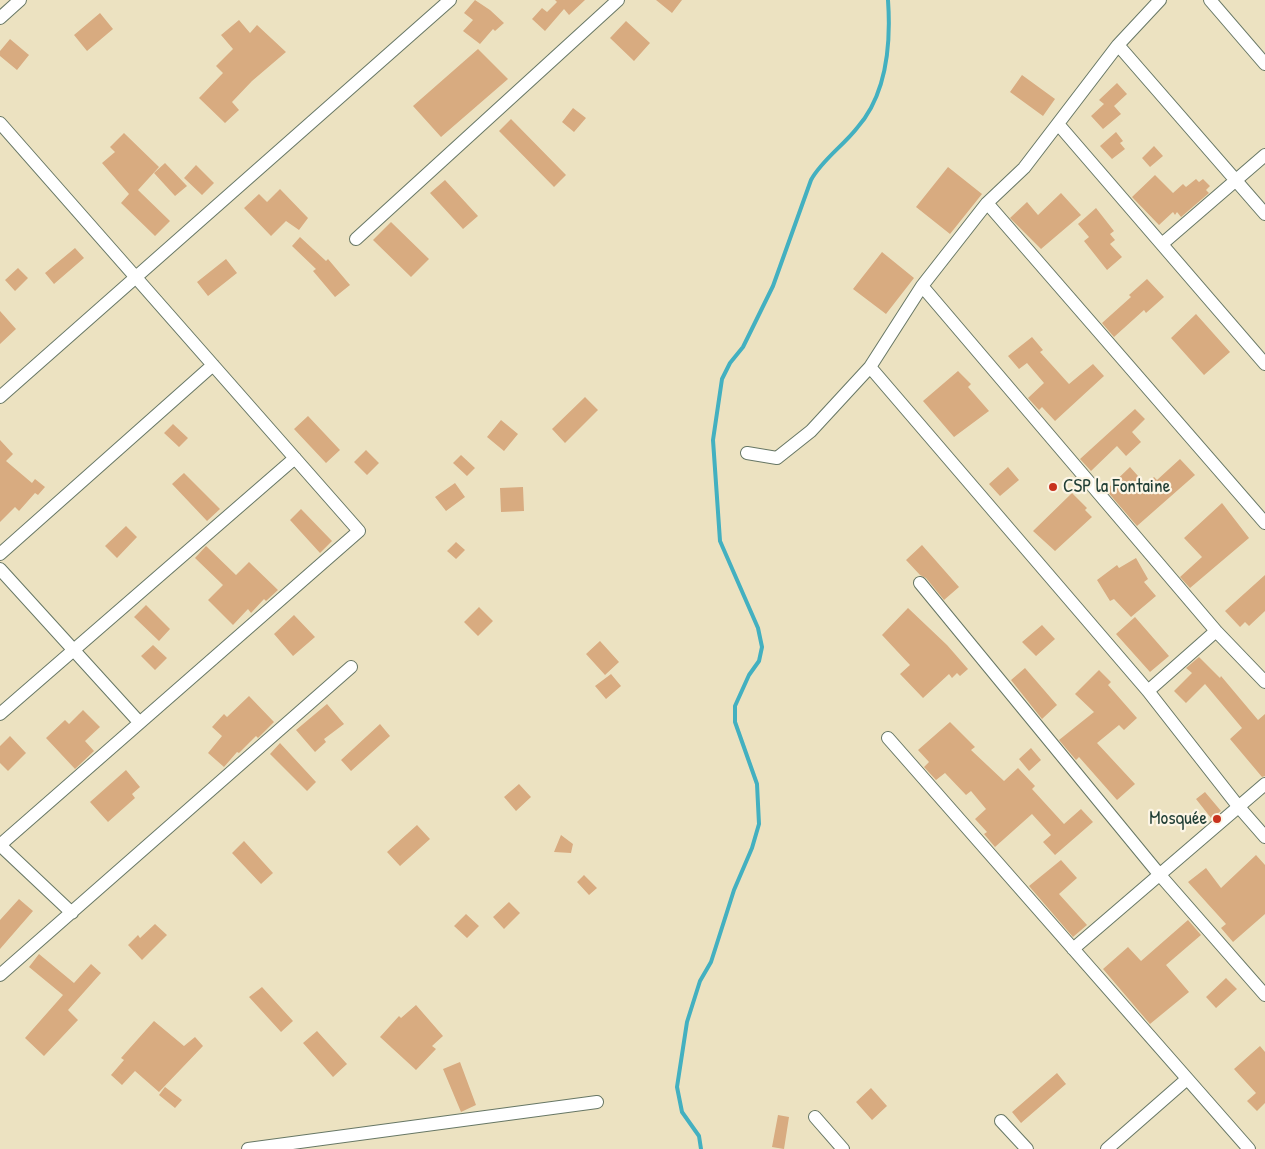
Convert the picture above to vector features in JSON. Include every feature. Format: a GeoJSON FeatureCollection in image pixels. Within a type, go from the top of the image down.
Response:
{"type":"FeatureCollection","features":[{"type":"Feature","properties":{"kind":"street"},"geometry":{"type":"LineString","coordinates":[[0,18],[20,0]]}},
{"type":"Feature","properties":{"kind":"street"},"geometry":{"type":"LineString","coordinates":[[0,397],[450,0]]}},
{"type":"Feature","properties":{"kind":"street"},"geometry":{"type":"LineString","coordinates":[[356,239],[618,0]]}},
{"type":"Feature","properties":{"kind":"street"},"geometry":{"type":"LineString","coordinates":[[747,454],[777,458],[811,431],[870,366],[922,286],[987,202],[1024,168],[1118,45],[1160,0]]}},
{"type":"Feature","properties":{"kind":"street"},"geometry":{"type":"LineString","coordinates":[[1210,0],[1265,64]]}},
{"type":"Feature","properties":{"kind":"street"},"geometry":{"type":"LineString","coordinates":[[1118,45],[1265,214]]}},
{"type":"Feature","properties":{"kind":"street"},"geometry":{"type":"LineString","coordinates":[[0,123],[360,531],[0,845],[72,914]]}},
{"type":"Feature","properties":{"kind":"street"},"geometry":{"type":"LineString","coordinates":[[1058,124],[1265,364]]}},
{"type":"Feature","properties":{"kind":"street"},"geometry":{"type":"LineString","coordinates":[[1162,244],[1265,156]]}},
{"type":"Feature","properties":{"kind":"street"},"geometry":{"type":"LineString","coordinates":[[987,202],[1265,523]]}},
{"type":"Feature","properties":{"kind":"street"},"geometry":{"type":"LineString","coordinates":[[922,286],[1216,631],[1265,682]]}},
{"type":"Feature","properties":{"kind":"street"},"geometry":{"type":"LineString","coordinates":[[0,554],[213,365]]}},
{"type":"Feature","properties":{"kind":"street"},"geometry":{"type":"LineString","coordinates":[[870,366],[1148,691],[1238,806],[1265,837]]}},
{"type":"Feature","properties":{"kind":"street"},"geometry":{"type":"LineString","coordinates":[[0,714],[296,458]]}},
{"type":"Feature","properties":{"kind":"street"},"geometry":{"type":"LineString","coordinates":[[0,569],[139,722]]}},
{"type":"Feature","properties":{"kind":"street"},"geometry":{"type":"LineString","coordinates":[[920,583],[1159,874],[1265,995]]}},
{"type":"Feature","properties":{"kind":"street"},"geometry":{"type":"LineString","coordinates":[[1148,691],[1216,631]]}},
{"type":"Feature","properties":{"kind":"street"},"geometry":{"type":"LineString","coordinates":[[0,975],[72,914],[351,667]]}},
{"type":"Feature","properties":{"kind":"street"},"geometry":{"type":"LineString","coordinates":[[888,738],[1248,1149]]}},
{"type":"Feature","properties":{"kind":"street"},"geometry":{"type":"LineString","coordinates":[[1073,949],[1265,784]]}},
{"type":"Feature","properties":{"kind":"street"},"geometry":{"type":"LineString","coordinates":[[1107,1149],[1187,1079]]}},
{"type":"Feature","properties":{"kind":"street"},"geometry":{"type":"LineString","coordinates":[[248,1149],[597,1102]]}},
{"type":"Feature","properties":{"kind":"street"},"geometry":{"type":"LineString","coordinates":[[815,1117],[843,1149]]}},
{"type":"Feature","properties":{"kind":"street"},"geometry":{"type":"LineString","coordinates":[[1001,1121],[1027,1149]]}},
{"type":"Feature","properties":{"kind":"building"},"geometry":{"type":"Polygon","coordinates":[[[475,0],[504,23],[495,31],[493,29],[480,44],[463,31],[473,20],[464,13],[475,0]]]}},
{"type":"Feature","properties":{"kind":"building"},"geometry":{"type":"Polygon","coordinates":[[[555,0],[585,0],[569,15],[564,9],[545,31],[532,19],[542,8],[547,12],[557,2],[555,0]]]}},
{"type":"Feature","properties":{"kind":"building"},"geometry":{"type":"Polygon","coordinates":[[[656,0],[682,0],[672,13],[656,0]]]}},
{"type":"Feature","properties":{"kind":"building"},"geometry":{"type":"Polygon","coordinates":[[[100,13],[113,29],[87,51],[74,35],[100,13]]]}},
{"type":"Feature","properties":{"kind":"building"},"geometry":{"type":"Polygon","coordinates":[[[239,20],[250,33],[257,25],[286,52],[252,81],[232,102],[239,110],[225,123],[199,98],[223,73],[216,66],[233,49],[221,35],[239,20]]]}},
{"type":"Feature","properties":{"kind":"building"},"geometry":{"type":"Polygon","coordinates":[[[626,21],[650,43],[634,61],[610,38],[626,21]]]}},
{"type":"Feature","properties":{"kind":"building"},"geometry":{"type":"Polygon","coordinates":[[[10,39],[29,55],[17,70],[0,56],[0,51],[10,39]]]}},
{"type":"Feature","properties":{"kind":"building"},"geometry":{"type":"Polygon","coordinates":[[[478,49],[508,79],[441,137],[413,106],[478,49]]]}},
{"type":"Feature","properties":{"kind":"building"},"geometry":{"type":"Polygon","coordinates":[[[1022,75],[1055,99],[1043,116],[1010,92],[1022,75]]]}},
{"type":"Feature","properties":{"kind":"building"},"geometry":{"type":"Polygon","coordinates":[[[1117,83],[1127,94],[1114,106],[1121,114],[1103,129],[1091,116],[1104,104],[1099,100],[1117,83]]]}},
{"type":"Feature","properties":{"kind":"building"},"geometry":{"type":"Polygon","coordinates":[[[573,108],[586,118],[574,132],[562,122],[573,108]]]}},
{"type":"Feature","properties":{"kind":"building"},"geometry":{"type":"Polygon","coordinates":[[[511,119],[566,175],[554,187],[499,131],[511,119]]]}},
{"type":"Feature","properties":{"kind":"building"},"geometry":{"type":"Polygon","coordinates":[[[1116,132],[1123,141],[1120,143],[1125,149],[1112,159],[1100,146],[1116,132]]]}},
{"type":"Feature","properties":{"kind":"building"},"geometry":{"type":"Polygon","coordinates":[[[124,133],[159,167],[138,190],[170,221],[155,236],[121,203],[129,194],[102,163],[115,152],[110,147],[124,133]]]}},
{"type":"Feature","properties":{"kind":"building"},"geometry":{"type":"Polygon","coordinates":[[[1154,146],[1163,156],[1150,167],[1142,158],[1154,146]]]}},
{"type":"Feature","properties":{"kind":"building"},"geometry":{"type":"Polygon","coordinates":[[[165,163],[187,186],[175,196],[154,173],[165,163]]]}},
{"type":"Feature","properties":{"kind":"building"},"geometry":{"type":"Polygon","coordinates":[[[196,165],[214,183],[202,195],[184,178],[196,165]]]}},
{"type":"Feature","properties":{"kind":"building"},"geometry":{"type":"Polygon","coordinates":[[[948,167],[982,194],[950,234],[916,207],[948,167]]]}},
{"type":"Feature","properties":{"kind":"building"},"geometry":{"type":"Polygon","coordinates":[[[1155,175],[1173,193],[1183,184],[1186,187],[1196,179],[1199,182],[1203,179],[1210,186],[1206,190],[1209,193],[1181,217],[1177,212],[1175,215],[1173,212],[1159,225],[1132,197],[1155,175]]]}},
{"type":"Feature","properties":{"kind":"building"},"geometry":{"type":"Polygon","coordinates":[[[445,180],[478,216],[463,229],[430,193],[445,180]]]}},
{"type":"Feature","properties":{"kind":"building"},"geometry":{"type":"Polygon","coordinates":[[[280,189],[308,218],[299,230],[286,221],[271,236],[244,208],[259,194],[267,202],[280,189]]]}},
{"type":"Feature","properties":{"kind":"building"},"geometry":{"type":"Polygon","coordinates":[[[1061,193],[1081,215],[1041,249],[1010,218],[1027,202],[1038,215],[1061,193]]]}},
{"type":"Feature","properties":{"kind":"building"},"geometry":{"type":"Polygon","coordinates":[[[1096,208],[1114,231],[1110,234],[1115,240],[1110,244],[1122,257],[1107,270],[1084,241],[1089,237],[1078,224],[1096,208]]]}},
{"type":"Feature","properties":{"kind":"building"},"geometry":{"type":"Polygon","coordinates":[[[391,222],[429,259],[411,277],[373,240],[391,222]]]}},
{"type":"Feature","properties":{"kind":"building"},"geometry":{"type":"Polygon","coordinates":[[[300,237],[326,261],[328,259],[350,285],[335,297],[313,271],[316,269],[292,246],[300,237]]]}},
{"type":"Feature","properties":{"kind":"building"},"geometry":{"type":"Polygon","coordinates":[[[75,248],[84,258],[54,284],[45,273],[75,248]]]}},
{"type":"Feature","properties":{"kind":"building"},"geometry":{"type":"Polygon","coordinates":[[[882,252],[914,278],[886,314],[853,289],[882,252]]]}},
{"type":"Feature","properties":{"kind":"building"},"geometry":{"type":"Polygon","coordinates":[[[226,259],[237,273],[208,296],[197,282],[226,259]]]}},
{"type":"Feature","properties":{"kind":"building"},"geometry":{"type":"Polygon","coordinates":[[[18,268],[28,278],[15,291],[5,280],[18,268]]]}},
{"type":"Feature","properties":{"kind":"building"},"geometry":{"type":"Polygon","coordinates":[[[1147,279],[1164,297],[1146,313],[1144,310],[1114,337],[1102,323],[1131,297],[1129,295],[1147,279]]]}},
{"type":"Feature","properties":{"kind":"building"},"geometry":{"type":"Polygon","coordinates":[[[0,311],[16,329],[0,344],[0,311]]]}},
{"type":"Feature","properties":{"kind":"building"},"geometry":{"type":"Polygon","coordinates":[[[1196,314],[1230,352],[1204,375],[1171,338],[1196,314]]]}},
{"type":"Feature","properties":{"kind":"building"},"geometry":{"type":"Polygon","coordinates":[[[1032,337],[1043,350],[1040,352],[1069,384],[1093,364],[1104,376],[1055,421],[1042,407],[1039,410],[1028,398],[1044,383],[1027,363],[1019,369],[1008,356],[1032,337]]]}},
{"type":"Feature","properties":{"kind":"building"},"geometry":{"type":"Polygon","coordinates":[[[958,371],[971,384],[968,387],[989,411],[954,437],[923,401],[958,371]]]}},
{"type":"Feature","properties":{"kind":"building"},"geometry":{"type":"Polygon","coordinates":[[[585,397],[598,410],[565,443],[552,429],[585,397]]]}},
{"type":"Feature","properties":{"kind":"building"},"geometry":{"type":"Polygon","coordinates":[[[1135,409],[1145,419],[1132,432],[1141,442],[1126,456],[1117,446],[1091,471],[1080,459],[1135,409]]]}},
{"type":"Feature","properties":{"kind":"building"},"geometry":{"type":"Polygon","coordinates":[[[308,416],[340,450],[326,463],[294,429],[308,416]]]}},
{"type":"Feature","properties":{"kind":"building"},"geometry":{"type":"Polygon","coordinates":[[[501,420],[518,434],[504,451],[487,437],[501,420]]]}},
{"type":"Feature","properties":{"kind":"building"},"geometry":{"type":"Polygon","coordinates":[[[173,424],[188,438],[179,447],[164,433],[173,424]]]}},
{"type":"Feature","properties":{"kind":"building"},"geometry":{"type":"Polygon","coordinates":[[[0,440],[13,454],[6,461],[32,483],[35,479],[45,487],[38,495],[35,493],[19,511],[15,507],[0,522],[0,440]]]}},
{"type":"Feature","properties":{"kind":"building"},"geometry":{"type":"Polygon","coordinates":[[[366,450],[379,463],[367,475],[354,462],[366,450]]]}},
{"type":"Feature","properties":{"kind":"building"},"geometry":{"type":"Polygon","coordinates":[[[461,455],[475,468],[467,476],[453,463],[461,455]]]}},
{"type":"Feature","properties":{"kind":"building"},"geometry":{"type":"Polygon","coordinates":[[[1180,459],[1195,475],[1137,526],[1106,490],[1130,467],[1146,485],[1154,477],[1157,480],[1180,459]]]}},
{"type":"Feature","properties":{"kind":"building"},"geometry":{"type":"Polygon","coordinates":[[[1008,467],[1019,480],[1000,496],[989,484],[1008,467]]]}},
{"type":"Feature","properties":{"kind":"building"},"geometry":{"type":"Polygon","coordinates":[[[184,473],[220,509],[207,521],[172,484],[184,473]]]}},
{"type":"Feature","properties":{"kind":"building"},"geometry":{"type":"Polygon","coordinates":[[[455,483],[465,497],[446,511],[435,497],[455,483]]]}},
{"type":"Feature","properties":{"kind":"building"},"geometry":{"type":"Polygon","coordinates":[[[523,487],[524,511],[501,512],[500,488],[523,487]]]}},
{"type":"Feature","properties":{"kind":"building"},"geometry":{"type":"Polygon","coordinates":[[[1072,493],[1087,508],[1085,510],[1092,517],[1055,551],[1033,531],[1072,493]]]}},
{"type":"Feature","properties":{"kind":"building"},"geometry":{"type":"Polygon","coordinates":[[[1222,503],[1249,538],[1190,588],[1180,577],[1202,557],[1184,538],[1222,503]]]}},
{"type":"Feature","properties":{"kind":"building"},"geometry":{"type":"Polygon","coordinates":[[[301,509],[332,541],[320,553],[290,520],[301,509]]]}},
{"type":"Feature","properties":{"kind":"building"},"geometry":{"type":"Polygon","coordinates":[[[126,526],[137,537],[117,558],[105,546],[126,526]]]}},
{"type":"Feature","properties":{"kind":"building"},"geometry":{"type":"Polygon","coordinates":[[[456,542],[465,550],[456,559],[447,551],[456,542]]]}},
{"type":"Feature","properties":{"kind":"building"},"geometry":{"type":"Polygon","coordinates":[[[922,545],[959,587],[944,600],[926,578],[920,575],[906,560],[922,545]]]}},
{"type":"Feature","properties":{"kind":"building"},"geometry":{"type":"Polygon","coordinates":[[[206,546],[236,575],[249,562],[278,590],[266,601],[264,599],[251,613],[248,609],[233,625],[208,600],[223,585],[195,558],[206,546]]]}},
{"type":"Feature","properties":{"kind":"building"},"geometry":{"type":"Polygon","coordinates":[[[1136,558],[1148,579],[1144,582],[1156,596],[1131,617],[1114,599],[1110,601],[1097,580],[1117,565],[1119,568],[1136,558]]]}},
{"type":"Feature","properties":{"kind":"building"},"geometry":{"type":"Polygon","coordinates":[[[1265,575],[1265,611],[1249,626],[1245,622],[1240,627],[1225,611],[1265,575]]]}},
{"type":"Feature","properties":{"kind":"building"},"geometry":{"type":"Polygon","coordinates":[[[146,605],[170,629],[159,641],[134,617],[146,605]]]}},
{"type":"Feature","properties":{"kind":"building"},"geometry":{"type":"Polygon","coordinates":[[[479,607],[493,621],[478,636],[464,622],[479,607]]]}},
{"type":"Feature","properties":{"kind":"building"},"geometry":{"type":"Polygon","coordinates":[[[908,608],[947,645],[968,669],[960,676],[957,673],[952,678],[949,674],[923,698],[900,674],[910,665],[882,635],[908,608]]]}},
{"type":"Feature","properties":{"kind":"building"},"geometry":{"type":"Polygon","coordinates":[[[294,615],[315,637],[293,656],[274,634],[294,615]]]}},
{"type":"Feature","properties":{"kind":"building"},"geometry":{"type":"Polygon","coordinates":[[[1135,617],[1169,656],[1150,672],[1116,634],[1135,617]]]}},
{"type":"Feature","properties":{"kind":"building"},"geometry":{"type":"Polygon","coordinates":[[[1042,625],[1055,639],[1036,656],[1022,642],[1042,625]]]}},
{"type":"Feature","properties":{"kind":"building"},"geometry":{"type":"Polygon","coordinates":[[[600,641],[619,662],[605,675],[586,654],[600,641]]]}},
{"type":"Feature","properties":{"kind":"building"},"geometry":{"type":"Polygon","coordinates":[[[153,645],[167,658],[155,670],[141,656],[153,645]]]}},
{"type":"Feature","properties":{"kind":"building"},"geometry":{"type":"Polygon","coordinates":[[[1199,657],[1220,678],[1221,676],[1258,720],[1265,714],[1265,776],[1262,777],[1230,739],[1242,728],[1205,684],[1186,703],[1174,691],[1192,673],[1186,668],[1199,657]]]}},
{"type":"Feature","properties":{"kind":"building"},"geometry":{"type":"Polygon","coordinates":[[[1025,668],[1057,705],[1042,719],[1011,680],[1025,668]]]}},
{"type":"Feature","properties":{"kind":"building"},"geometry":{"type":"Polygon","coordinates":[[[1099,670],[1111,682],[1108,685],[1137,718],[1124,730],[1119,725],[1097,743],[1135,784],[1117,800],[1079,757],[1076,760],[1059,740],[1094,712],[1075,694],[1099,670]]]}},
{"type":"Feature","properties":{"kind":"building"},"geometry":{"type":"Polygon","coordinates":[[[611,674],[621,686],[606,699],[595,686],[611,674]]]}},
{"type":"Feature","properties":{"kind":"building"},"geometry":{"type":"Polygon","coordinates":[[[249,696],[274,722],[258,738],[256,736],[239,753],[237,752],[224,767],[208,753],[222,736],[212,727],[224,714],[227,717],[249,696]]]}},
{"type":"Feature","properties":{"kind":"building"},"geometry":{"type":"Polygon","coordinates":[[[327,704],[344,724],[324,739],[326,742],[315,752],[296,730],[327,704]]]}},
{"type":"Feature","properties":{"kind":"building"},"geometry":{"type":"Polygon","coordinates":[[[83,710],[100,727],[85,741],[94,751],[75,769],[46,738],[65,720],[69,724],[83,710]]]}},
{"type":"Feature","properties":{"kind":"building"},"geometry":{"type":"Polygon","coordinates":[[[950,722],[975,747],[971,750],[1004,781],[1018,768],[1035,786],[1032,789],[1064,824],[1081,809],[1093,822],[1055,855],[1043,842],[1051,835],[1032,814],[995,847],[984,834],[987,832],[975,819],[986,809],[971,791],[966,795],[945,773],[936,780],[924,767],[929,762],[918,750],[950,722]]]}},
{"type":"Feature","properties":{"kind":"building"},"geometry":{"type":"Polygon","coordinates":[[[380,724],[390,736],[351,771],[341,760],[380,724]]]}},
{"type":"Feature","properties":{"kind":"building"},"geometry":{"type":"Polygon","coordinates":[[[10,736],[26,753],[8,771],[0,763],[0,746],[10,736]]]}},
{"type":"Feature","properties":{"kind":"building"},"geometry":{"type":"Polygon","coordinates":[[[280,743],[316,782],[307,791],[270,754],[280,743]]]}},
{"type":"Feature","properties":{"kind":"building"},"geometry":{"type":"Polygon","coordinates":[[[1031,748],[1041,760],[1029,771],[1019,759],[1031,748]]]}},
{"type":"Feature","properties":{"kind":"building"},"geometry":{"type":"Polygon","coordinates":[[[126,770],[140,787],[132,794],[135,798],[108,822],[90,802],[126,770]]]}},
{"type":"Feature","properties":{"kind":"building"},"geometry":{"type":"Polygon","coordinates":[[[519,784],[531,797],[516,811],[504,797],[519,784]]]}},
{"type":"Feature","properties":{"kind":"building"},"geometry":{"type":"Polygon","coordinates":[[[1205,792],[1221,811],[1211,818],[1196,799],[1205,792]]]}},
{"type":"Feature","properties":{"kind":"building"},"geometry":{"type":"Polygon","coordinates":[[[417,825],[430,839],[400,866],[387,852],[417,825]]]}},
{"type":"Feature","properties":{"kind":"building"},"geometry":{"type":"Polygon","coordinates":[[[561,835],[573,844],[571,853],[554,852],[561,835]]]}},
{"type":"Feature","properties":{"kind":"building"},"geometry":{"type":"Polygon","coordinates":[[[244,841],[273,873],[261,884],[232,853],[244,841]]]}},
{"type":"Feature","properties":{"kind":"building"},"geometry":{"type":"Polygon","coordinates":[[[1256,855],[1265,865],[1265,914],[1233,942],[1221,928],[1226,924],[1188,882],[1206,868],[1221,888],[1256,855]]]}},
{"type":"Feature","properties":{"kind":"building"},"geometry":{"type":"Polygon","coordinates":[[[1061,860],[1077,878],[1059,894],[1087,925],[1073,937],[1029,886],[1061,860]]]}},
{"type":"Feature","properties":{"kind":"building"},"geometry":{"type":"Polygon","coordinates":[[[584,875],[597,888],[589,895],[577,882],[584,875]]]}},
{"type":"Feature","properties":{"kind":"building"},"geometry":{"type":"Polygon","coordinates":[[[19,899],[33,911],[0,949],[0,920],[19,899]]]}},
{"type":"Feature","properties":{"kind":"building"},"geometry":{"type":"Polygon","coordinates":[[[509,902],[520,913],[504,929],[493,917],[509,902]]]}},
{"type":"Feature","properties":{"kind":"building"},"geometry":{"type":"Polygon","coordinates":[[[466,914],[479,926],[467,938],[454,926],[466,914]]]}},
{"type":"Feature","properties":{"kind":"building"},"geometry":{"type":"Polygon","coordinates":[[[1188,920],[1201,935],[1166,965],[1189,992],[1150,1024],[1103,969],[1128,947],[1141,961],[1188,920]]]}},
{"type":"Feature","properties":{"kind":"building"},"geometry":{"type":"Polygon","coordinates":[[[155,924],[167,935],[142,960],[128,945],[138,935],[140,938],[155,924]]]}},
{"type":"Feature","properties":{"kind":"building"},"geometry":{"type":"Polygon","coordinates":[[[39,954],[74,983],[91,964],[101,973],[68,1010],[78,1020],[44,1056],[25,1038],[63,995],[29,967],[39,954]]]}},
{"type":"Feature","properties":{"kind":"building"},"geometry":{"type":"Polygon","coordinates":[[[1226,978],[1237,989],[1216,1008],[1206,997],[1226,978]]]}},
{"type":"Feature","properties":{"kind":"building"},"geometry":{"type":"Polygon","coordinates":[[[262,987],[293,1021],[281,1032],[249,997],[262,987]]]}},
{"type":"Feature","properties":{"kind":"building"},"geometry":{"type":"Polygon","coordinates":[[[416,1005],[443,1036],[432,1046],[436,1049],[416,1070],[380,1037],[399,1016],[401,1018],[416,1005]]]}},
{"type":"Feature","properties":{"kind":"building"},"geometry":{"type":"Polygon","coordinates":[[[154,1021],[184,1046],[195,1037],[203,1046],[159,1092],[135,1071],[122,1085],[111,1075],[124,1060],[121,1058],[154,1021]]]}},
{"type":"Feature","properties":{"kind":"building"},"geometry":{"type":"Polygon","coordinates":[[[317,1031],[347,1064],[333,1077],[303,1043],[317,1031]]]}},
{"type":"Feature","properties":{"kind":"building"},"geometry":{"type":"Polygon","coordinates":[[[1260,1046],[1265,1052],[1265,1103],[1257,1111],[1247,1101],[1256,1093],[1234,1069],[1260,1046]]]}},
{"type":"Feature","properties":{"kind":"building"},"geometry":{"type":"Polygon","coordinates":[[[460,1062],[476,1105],[461,1112],[443,1069],[460,1062]]]}},
{"type":"Feature","properties":{"kind":"building"},"geometry":{"type":"Polygon","coordinates":[[[1057,1073],[1066,1084],[1021,1123],[1012,1112],[1057,1073]]]}},
{"type":"Feature","properties":{"kind":"building"},"geometry":{"type":"Polygon","coordinates":[[[165,1087],[182,1100],[175,1108],[159,1095],[165,1087]]]}},
{"type":"Feature","properties":{"kind":"building"},"geometry":{"type":"Polygon","coordinates":[[[871,1088],[887,1106],[872,1120],[856,1102],[871,1088]]]}},
{"type":"Feature","properties":{"kind":"building"},"geometry":{"type":"Polygon","coordinates":[[[778,1115],[789,1117],[784,1149],[772,1147],[778,1115]]]}},
{"type":"Feature","properties":{"kind":"waterway"},"geometry":{"type":"LineString","coordinates":[[701,1149],[699,1136],[682,1112],[677,1087],[687,1022],[700,981],[711,962],[734,890],[752,848],[759,824],[757,784],[735,722],[735,706],[749,675],[759,661],[762,647],[758,628],[720,541],[713,440],[722,379],[730,363],[743,347],[773,286],[811,180],[821,166],[857,128],[875,100],[885,67],[889,33],[888,0]]}},
{"type":"Feature","properties":{"kind":"place","name":"CSP la Fontaine"},"geometry":{"type":"Point","coordinates":[1053,487]}},
{"type":"Feature","properties":{"kind":"place","name":"Mosquée"},"geometry":{"type":"Point","coordinates":[1217,819]}}]}
